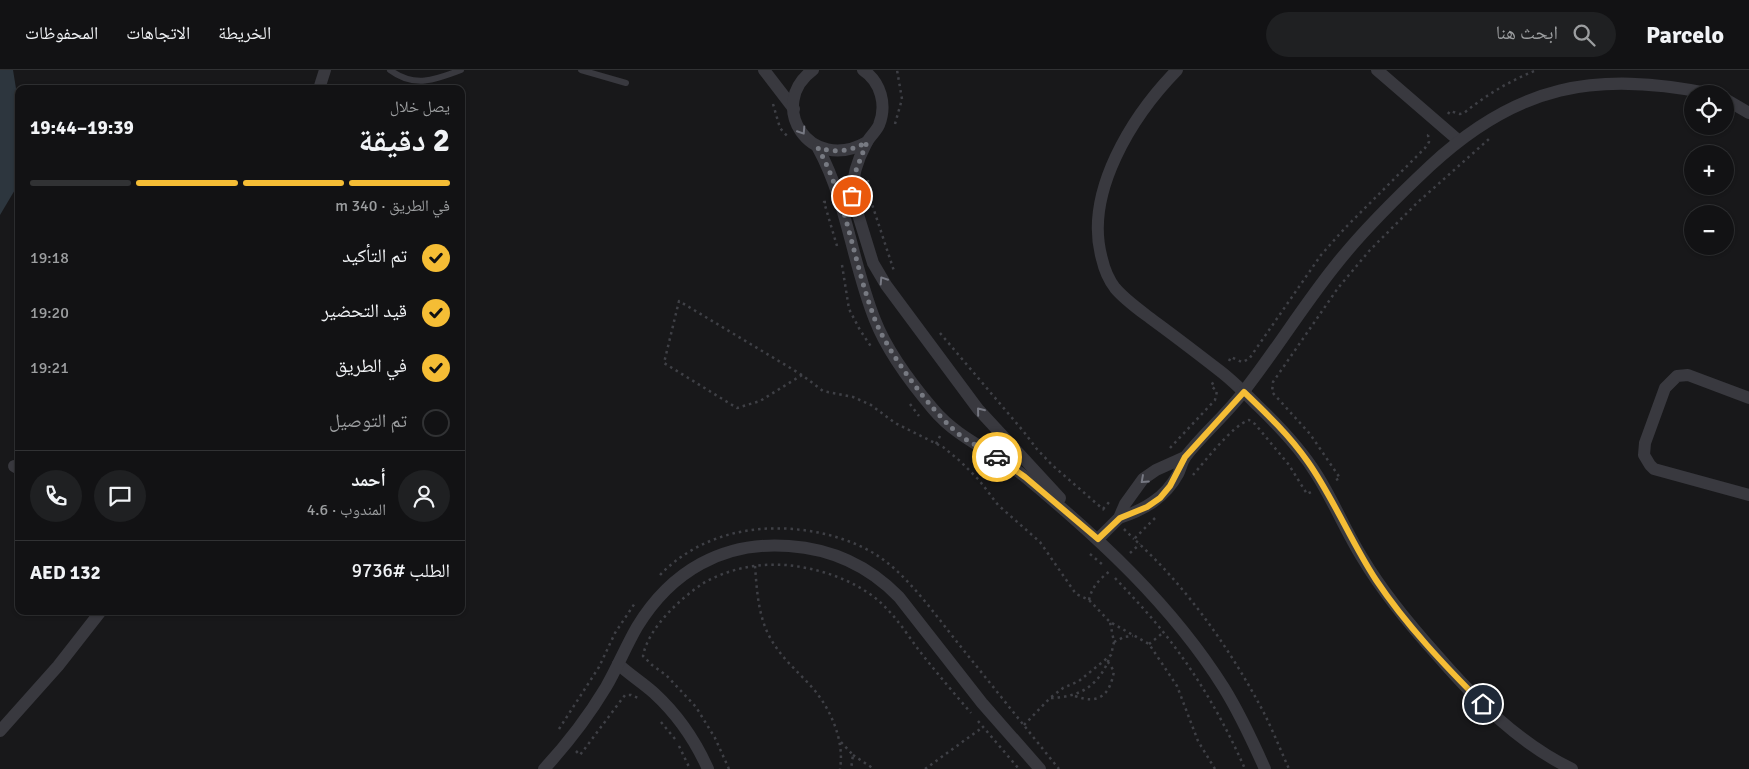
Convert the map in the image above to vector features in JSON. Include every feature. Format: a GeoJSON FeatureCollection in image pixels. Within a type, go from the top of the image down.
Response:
{"type":"FeatureCollection","features":[{"type":"Feature","properties":{"kind":"street"},"geometry":{"type":"LineString","coordinates":[[320,85],[325,70]]}},
{"type":"Feature","properties":{"kind":"street"},"geometry":{"type":"LineString","coordinates":[[764,70],[794,109],[799,128],[804,136],[818,148],[837,187],[870,305],[879,330],[925,399],[942,419],[961,436],[1013,467],[1083,525],[1167,611],[1197,649],[1229,697],[1248,731],[1265,769]]}},
{"type":"Feature","properties":{"kind":"street"},"geometry":{"type":"LineString","coordinates":[[794,109],[797,89],[802,80],[813,70]]}},
{"type":"Feature","properties":{"kind":"street"},"geometry":{"type":"LineString","coordinates":[[863,70],[878,87]]}},
{"type":"Feature","properties":{"kind":"street"},"geometry":{"type":"LineString","coordinates":[[880,70],[878,87],[883,106],[882,116],[878,126],[867,142],[853,178],[852,189],[852,196],[873,263],[879,275],[968,396],[990,423],[1083,525]]}},
{"type":"Feature","properties":{"kind":"street"},"geometry":{"type":"LineString","coordinates":[[1177,70],[1140,114],[1114,162],[1101,202],[1097,235],[1099,248],[1110,280],[1125,298],[1244,392],[1298,448],[1323,487],[1377,581],[1419,636],[1474,696],[1508,727],[1544,753],[1572,769]]}},
{"type":"Feature","properties":{"kind":"street"},"geometry":{"type":"LineString","coordinates":[[1377,70],[1458,140]]}},
{"type":"Feature","properties":{"kind":"street"},"geometry":{"type":"LineString","coordinates":[[1118,520],[1147,507],[1160,498],[1170,486],[1185,457],[1244,392],[1317,290],[1355,242],[1392,202],[1458,140],[1504,106],[1537,89],[1587,74],[1618,71],[1674,81],[1686,85]]}},
{"type":"Feature","properties":{"kind":"street"},"geometry":{"type":"LineString","coordinates":[[1734,104],[1749,113]]}},
{"type":"Feature","properties":{"kind":"street"},"geometry":{"type":"LineString","coordinates":[[818,148],[843,151],[858,147],[867,142]]}},
{"type":"Feature","properties":{"kind":"street"},"geometry":{"type":"LineString","coordinates":[[850,233],[862,229]]}},
{"type":"Feature","properties":{"kind":"street"},"geometry":{"type":"LineString","coordinates":[[1749,398],[1688,375],[1677,376],[1665,388],[1644,449],[1646,460],[1654,469],[1749,496]]}},
{"type":"Feature","properties":{"kind":"street"},"geometry":{"type":"LineString","coordinates":[[1098,539],[1118,520],[1133,491],[1144,479],[1156,470],[1185,457]]}},
{"type":"Feature","properties":{"kind":"street"},"geometry":{"type":"LineString","coordinates":[[544,769],[567,744],[594,706],[638,626],[658,597],[678,578],[693,568],[725,554],[766,546],[799,546],[831,553],[846,558],[868,570],[887,584],[982,704],[1040,769]]}},
{"type":"Feature","properties":{"kind":"street"},"geometry":{"type":"LineString","coordinates":[[0,731],[58,666],[98,615]]}},
{"type":"Feature","properties":{"kind":"street"},"geometry":{"type":"LineString","coordinates":[[618,664],[652,692],[681,721],[708,769]]}},
{"type":"Feature","properties":{"kind":"lane"},"geometry":{"type":"LineString","coordinates":[[390,70],[409,80],[425,82],[461,70]]}},
{"type":"Feature","properties":{"kind":"lane"},"geometry":{"type":"LineString","coordinates":[[581,70],[598,72],[626,83]]}},
{"type":"Feature","properties":{"kind":"path"},"geometry":{"type":"LineString","coordinates":[[894,127],[899,115],[902,99],[897,70]]}},
{"type":"Feature","properties":{"kind":"path"},"geometry":{"type":"LineString","coordinates":[[1192,476],[1221,443],[1243,422],[1248,420],[1254,424],[1289,465],[1307,494],[1340,478],[1310,434],[1275,396],[1272,389],[1273,382],[1338,288],[1370,250],[1418,202],[1489,139]]}},
{"type":"Feature","properties":{"kind":"path"},"geometry":{"type":"LineString","coordinates":[[868,175],[868,192],[894,272]]}},
{"type":"Feature","properties":{"kind":"path"},"geometry":{"type":"LineString","coordinates":[[802,375],[760,401],[737,408],[664,363],[679,301],[802,375],[823,391],[853,396],[871,405],[895,423],[936,444],[960,461],[979,480],[998,505],[1028,529],[1040,542],[1076,594],[1089,600],[1110,622],[1148,644],[1178,686],[1198,741],[1215,769]]}},
{"type":"Feature","properties":{"kind":"path"},"geometry":{"type":"LineString","coordinates":[[938,331],[1036,448],[1118,520],[1180,588],[1216,635],[1264,714],[1289,769]]}},
{"type":"Feature","properties":{"kind":"path"},"geometry":{"type":"LineString","coordinates":[[936,444],[942,432]]}},
{"type":"Feature","properties":{"kind":"path"},"geometry":{"type":"LineString","coordinates":[[1134,539],[1158,516]]}},
{"type":"Feature","properties":{"kind":"path"},"geometry":{"type":"LineString","coordinates":[[658,577],[670,565],[696,547],[721,536],[750,530],[778,528],[812,532],[852,542],[890,565],[932,610],[1060,769]]}},
{"type":"Feature","properties":{"kind":"path"},"geometry":{"type":"LineString","coordinates":[[755,566],[761,612],[771,640],[791,667],[824,703],[840,740],[853,755],[874,769]]}},
{"type":"Feature","properties":{"kind":"path"},"geometry":{"type":"LineString","coordinates":[[729,769],[715,738],[696,707],[666,675],[643,656],[644,650],[658,624],[692,591],[716,576],[755,566],[803,567],[841,578],[867,592],[889,611],[943,681],[972,714]]}},
{"type":"Feature","properties":{"kind":"path"},"geometry":{"type":"LineString","coordinates":[[638,698],[625,695],[580,755],[555,734],[599,667],[624,619],[641,596]]}},
{"type":"Feature","properties":{"kind":"path"},"geometry":{"type":"LineString","coordinates":[[1050,698],[1074,695],[1091,685],[1106,669],[1114,642],[1110,622]]}},
{"type":"Feature","properties":{"kind":"path"},"geometry":{"type":"LineString","coordinates":[[1148,644],[1164,632]]}},
{"type":"Feature","properties":{"kind":"path"},"geometry":{"type":"LineString","coordinates":[[1114,642],[1124,637],[1134,636]]}},
{"type":"Feature","properties":{"kind":"path"},"geometry":{"type":"LineString","coordinates":[[1024,725],[1050,698],[1063,688],[1079,681],[1111,655]]}},
{"type":"Feature","properties":{"kind":"path"},"geometry":{"type":"LineString","coordinates":[[1074,695],[1087,700],[1102,697],[1112,686],[1114,671],[1108,662]]}},
{"type":"Feature","properties":{"kind":"path"},"geometry":{"type":"LineString","coordinates":[[658,717],[678,743],[690,769]]}},
{"type":"Feature","properties":{"kind":"path"},"geometry":{"type":"LineString","coordinates":[[977,720],[1019,769]]}},
{"type":"Feature","properties":{"kind":"path"},"geometry":{"type":"LineString","coordinates":[[925,769],[983,727]]}},
{"type":"Feature","properties":{"kind":"path"},"geometry":{"type":"LineString","coordinates":[[840,740],[840,769]]}},
{"type":"Feature","properties":{"kind":"path"},"geometry":{"type":"LineString","coordinates":[[851,769],[853,755]]}},
{"type":"Feature","properties":{"kind":"shaded area"},"geometry":{"type":"Polygon","coordinates":[[[0,70],[13,70],[15,85],[15,190],[0,215],[0,70]]]}},
{"type":"Feature","properties":{"kind":"way so far"},"geometry":{"type":"LineString","coordinates":[[852,196],[853,178],[867,142],[848,150],[838,151],[818,148],[829,167],[837,187],[870,305],[879,330],[925,399],[942,419],[961,436],[997,457]]}},
{"type":"Feature","properties":{"kind":"route"},"geometry":{"type":"LineString","coordinates":[[997,457],[1013,467],[1098,539],[1120,518],[1134,514],[1160,498],[1178,473],[1185,457],[1244,392],[1286,434],[1309,462],[1363,559],[1405,619],[1483,704]]}}]}
